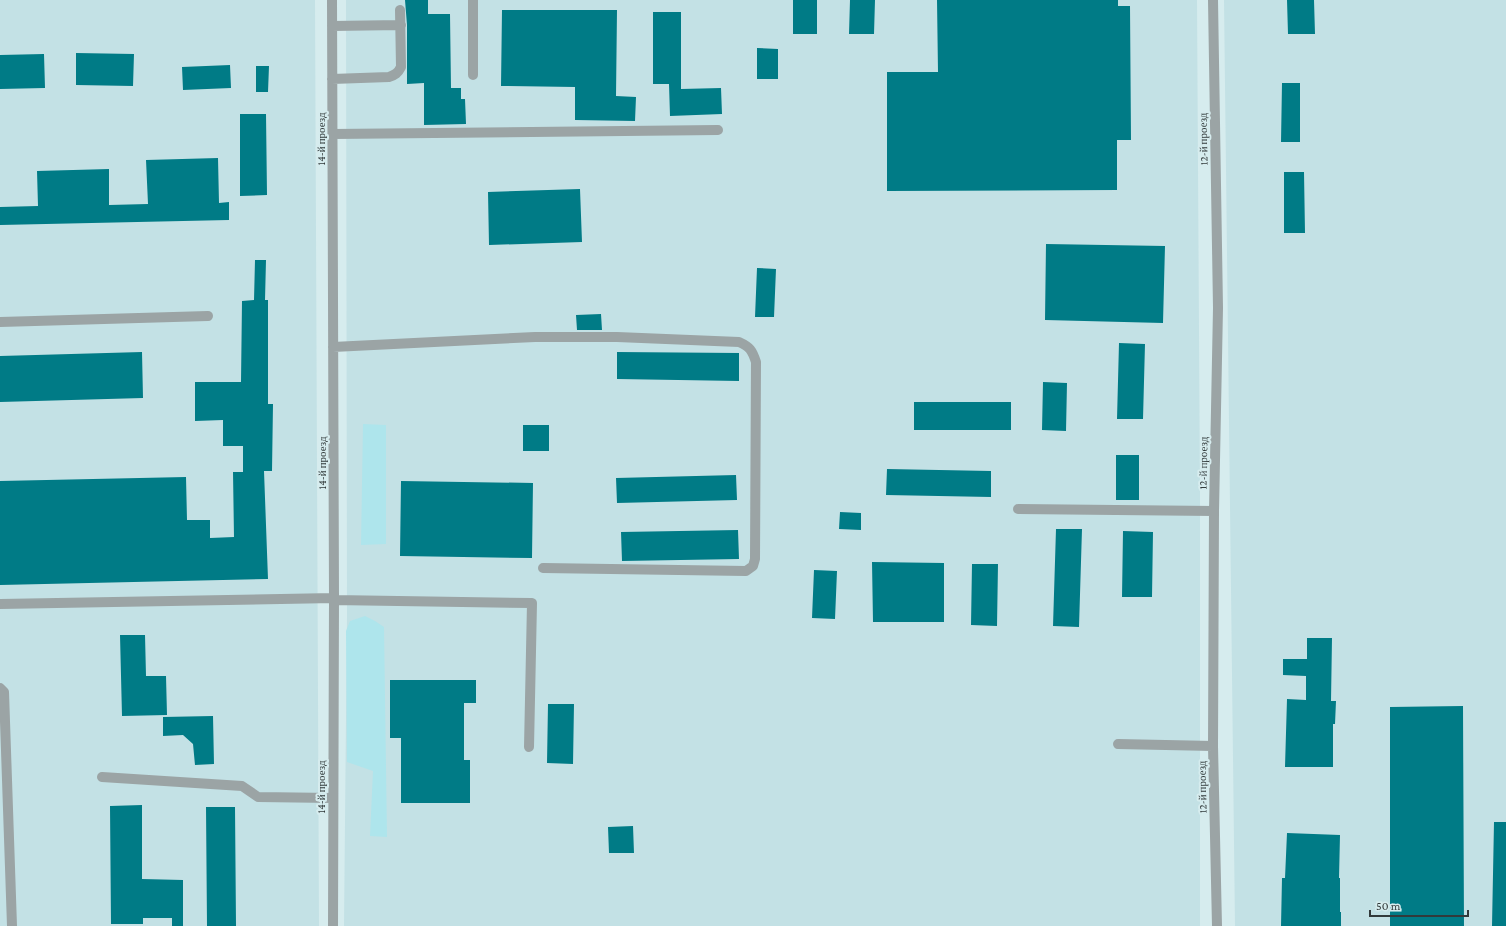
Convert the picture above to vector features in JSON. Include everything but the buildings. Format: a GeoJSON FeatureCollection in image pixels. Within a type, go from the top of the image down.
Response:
{"type":"FeatureCollection","features":[{"type":"Feature","properties":{"kind":"street","name":"14-й проезд"},"geometry":{"type":"LineString","coordinates":[[332,0],[334,599],[333,926]]}},
{"type":"Feature","properties":{"kind":"street"},"geometry":{"type":"LineString","coordinates":[[473,0],[473,76]]}},
{"type":"Feature","properties":{"kind":"street","name":"12-й проезд"},"geometry":{"type":"LineString","coordinates":[[1213,0],[1218,308],[1214,511],[1213,746],[1217,926]]}},
{"type":"Feature","properties":{"kind":"street"},"geometry":{"type":"LineString","coordinates":[[332,79],[389,77],[394,76],[399,72],[401,67],[400,10]]}},
{"type":"Feature","properties":{"kind":"street"},"geometry":{"type":"LineString","coordinates":[[332,26],[401,25]]}},
{"type":"Feature","properties":{"kind":"street"},"geometry":{"type":"LineString","coordinates":[[333,134],[718,130]]}},
{"type":"Feature","properties":{"kind":"street"},"geometry":{"type":"LineString","coordinates":[[0,322],[208,316]]}},
{"type":"Feature","properties":{"kind":"street"},"geometry":{"type":"LineString","coordinates":[[333,347],[535,337],[617,337],[739,342],[748,347],[756,362],[755,559],[753,566],[746,571],[543,568]]}},
{"type":"Feature","properties":{"kind":"street"},"geometry":{"type":"LineString","coordinates":[[1018,510],[1214,511]]}},
{"type":"Feature","properties":{"kind":"street"},"geometry":{"type":"LineString","coordinates":[[0,604],[334,599],[532,603],[529,747]]}},
{"type":"Feature","properties":{"kind":"street"},"geometry":{"type":"LineString","coordinates":[[0,688],[4,692],[12,926]]}},
{"type":"Feature","properties":{"kind":"street"},"geometry":{"type":"LineString","coordinates":[[1118,744],[1213,746]]}},
{"type":"Feature","properties":{"kind":"street"},"geometry":{"type":"LineString","coordinates":[[102,777],[242,786],[258,797],[333,798]]}},
{"type":"Feature","properties":{"kind":"shaded area"},"geometry":{"type":"Polygon","coordinates":[[[0,0],[315,0],[319,926],[0,926],[0,0]]]}},
{"type":"Feature","properties":{"kind":"shaded area"},"geometry":{"type":"Polygon","coordinates":[[[346,0],[1197,0],[1200,495],[1200,926],[344,926],[347,616],[346,0]]]}},
{"type":"Feature","properties":{"kind":"shaded area"},"geometry":{"type":"Polygon","coordinates":[[[1224,0],[1506,0],[1506,926],[1235,926],[1224,0]]]}},
{"type":"Feature","properties":{"kind":"shaded area"},"geometry":{"type":"Polygon","coordinates":[[[363,424],[386,425],[386,544],[361,545],[363,424]]]}},
{"type":"Feature","properties":{"kind":"shaded area"},"geometry":{"type":"Polygon","coordinates":[[[365,616],[384,627],[387,837],[370,836],[373,771],[347,762],[346,631],[350,621],[365,616]]]}}]}
